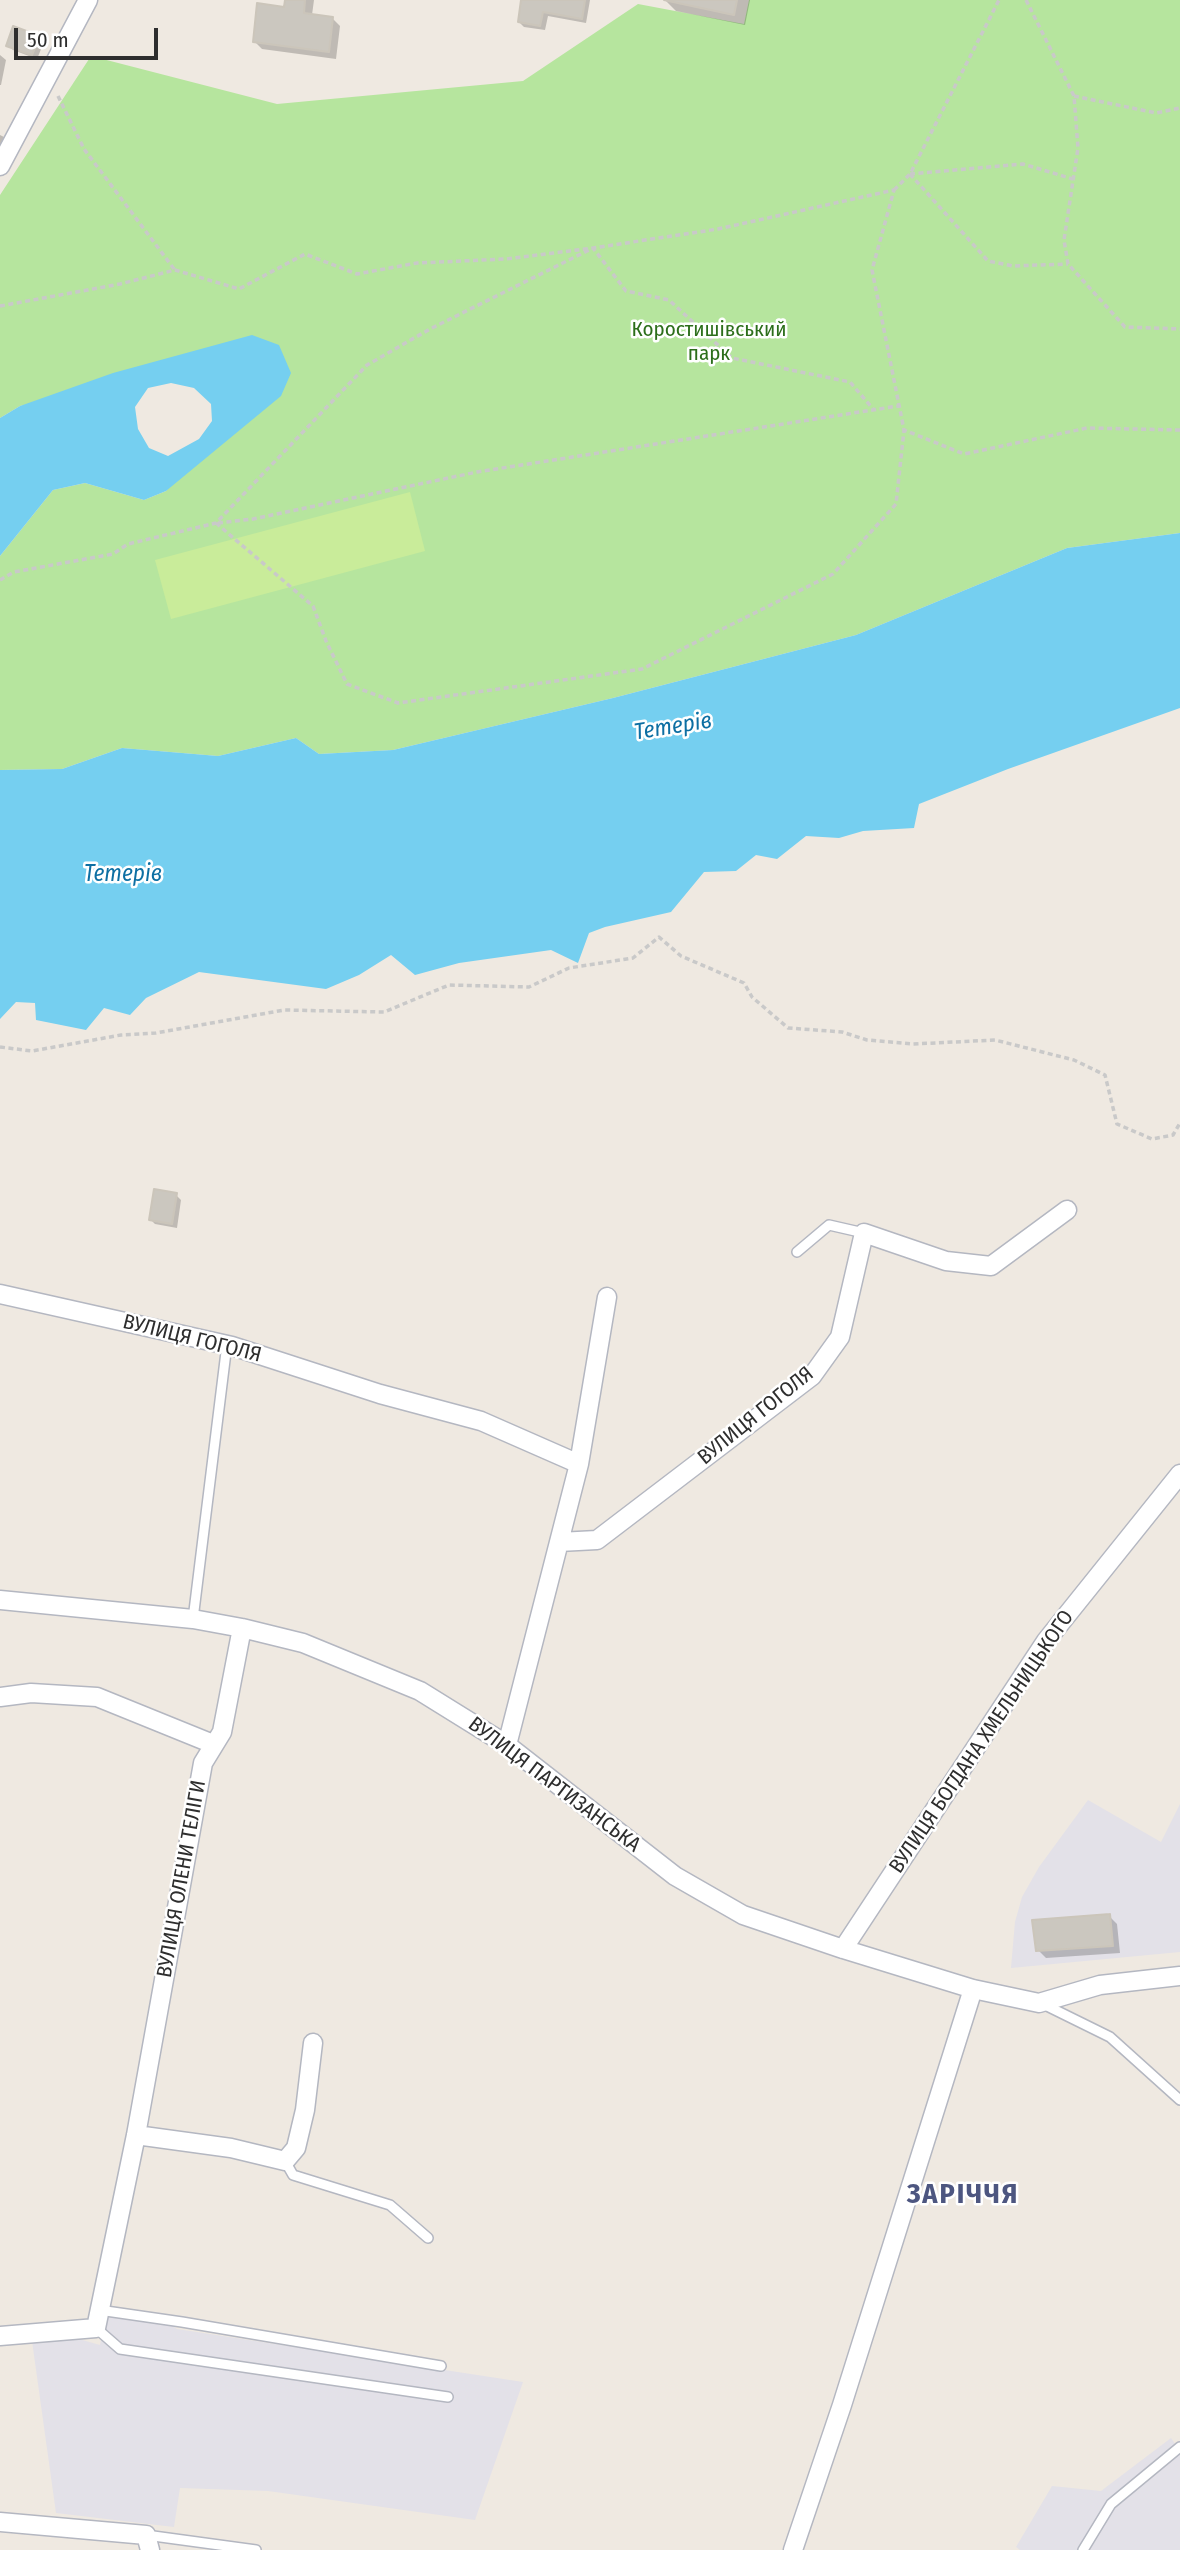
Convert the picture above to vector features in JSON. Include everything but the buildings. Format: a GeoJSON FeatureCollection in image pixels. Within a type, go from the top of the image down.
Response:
{"type":"FeatureCollection","features":[{"type":"Feature","properties":{"kind":"street"},"geometry":{"type":"LineString","coordinates":[[0,166],[88,0]]}},
{"type":"Feature","properties":{"kind":"street"},"geometry":{"type":"LineString","coordinates":[[864,1233],[946,1261],[991,1266],[1068,1210]]}},
{"type":"Feature","properties":{"kind":"street","name":"ВУЛИЦЯ ГОГОЛЯ"},"geometry":{"type":"LineString","coordinates":[[559,1542],[597,1540],[812,1376],[840,1337],[864,1233]]}},
{"type":"Feature","properties":{"kind":"street","name":"ВУЛИЦЯ ГОГОЛЯ"},"geometry":{"type":"LineString","coordinates":[[0,1294],[227,1344],[380,1394],[481,1421],[579,1464]]}},
{"type":"Feature","properties":{"kind":"street"},"geometry":{"type":"LineString","coordinates":[[507,1745],[579,1464],[607,1297]]}},
{"type":"Feature","properties":{"kind":"street","name":"ВУЛИЦЯ БОГДАНА ХМЕЛЬНИЦЬКОГО"},"geometry":{"type":"LineString","coordinates":[[844,1949],[1046,1641],[1180,1474]]}},
{"type":"Feature","properties":{"kind":"street","name":"ВУЛИЦЯ ПАРТИЗАНСЬКА"},"geometry":{"type":"LineString","coordinates":[[0,1600],[193,1619],[303,1643],[420,1691],[507,1745],[675,1875],[743,1915],[973,1989],[1039,2003]]}},
{"type":"Feature","properties":{"kind":"street","name":"ВУЛИЦЯ ОЛЕНИ ТЕЛІГИ"},"geometry":{"type":"LineString","coordinates":[[97,2319],[136,2136],[203,1763],[222,1732],[242,1628]]}},
{"type":"Feature","properties":{"kind":"street"},"geometry":{"type":"LineString","coordinates":[[0,1697],[31,1693],[97,1697],[213,1745]]}},
{"type":"Feature","properties":{"kind":"street"},"geometry":{"type":"LineString","coordinates":[[1039,2003],[1100,1985],[1180,1976]]}},
{"type":"Feature","properties":{"kind":"street"},"geometry":{"type":"LineString","coordinates":[[793,2550],[842,2405],[973,1989]]}},
{"type":"Feature","properties":{"kind":"street"},"geometry":{"type":"LineString","coordinates":[[136,2136],[231,2148],[285,2161],[296,2148],[305,2110],[313,2043]]}},
{"type":"Feature","properties":{"kind":"street"},"geometry":{"type":"LineString","coordinates":[[0,2336],[97,2319]]}},
{"type":"Feature","properties":{"kind":"street"},"geometry":{"type":"LineString","coordinates":[[0,2522],[148,2542]]}},
{"type":"Feature","properties":{"kind":"lane"},"geometry":{"type":"LineString","coordinates":[[797,1252],[829,1225],[864,1233]]}},
{"type":"Feature","properties":{"kind":"lane"},"geometry":{"type":"LineString","coordinates":[[193,1619],[227,1344]]}},
{"type":"Feature","properties":{"kind":"lane"},"geometry":{"type":"LineString","coordinates":[[1039,2003],[1110,2037],[1180,2100]]}},
{"type":"Feature","properties":{"kind":"lane"},"geometry":{"type":"LineString","coordinates":[[285,2161],[293,2175],[390,2205],[428,2238]]}},
{"type":"Feature","properties":{"kind":"lane"},"geometry":{"type":"LineString","coordinates":[[97,2319],[182,2322],[441,2366]]}},
{"type":"Feature","properties":{"kind":"lane"},"geometry":{"type":"LineString","coordinates":[[97,2319],[120,2349],[449,2397]]}},
{"type":"Feature","properties":{"kind":"lane"},"geometry":{"type":"LineString","coordinates":[[1083,2550],[1111,2504],[1180,2447]]}},
{"type":"Feature","properties":{"kind":"lane"},"geometry":{"type":"LineString","coordinates":[[148,2542],[256,2550]]}},
{"type":"Feature","properties":{"kind":"path"},"geometry":{"type":"LineString","coordinates":[[216,523],[313,606],[347,684],[398,703],[642,669],[833,574],[896,504],[904,430],[872,270],[894,190],[910,174],[999,0]]}},
{"type":"Feature","properties":{"kind":"path"},"geometry":{"type":"LineString","coordinates":[[1026,0],[1074,96],[1078,148],[1064,240],[1068,264],[1125,327],[1180,329]]}},
{"type":"Feature","properties":{"kind":"path"},"geometry":{"type":"LineString","coordinates":[[48,76],[84,149],[175,270]]}},
{"type":"Feature","properties":{"kind":"path"},"geometry":{"type":"LineString","coordinates":[[1074,96],[1156,113],[1180,108]]}},
{"type":"Feature","properties":{"kind":"path"},"geometry":{"type":"LineString","coordinates":[[910,174],[1023,164],[1073,179]]}},
{"type":"Feature","properties":{"kind":"path"},"geometry":{"type":"LineString","coordinates":[[910,174],[988,261],[1013,266],[1068,264]]}},
{"type":"Feature","properties":{"kind":"path"},"geometry":{"type":"LineString","coordinates":[[0,306],[120,284],[175,270],[239,289],[305,254],[357,274],[417,263],[506,259],[593,248],[718,229],[894,190]]}},
{"type":"Feature","properties":{"kind":"path"},"geometry":{"type":"LineString","coordinates":[[593,248],[626,291],[669,300],[732,358],[850,382],[874,410]]}},
{"type":"Feature","properties":{"kind":"path"},"geometry":{"type":"LineString","coordinates":[[216,523],[367,365],[430,329],[593,248]]}},
{"type":"Feature","properties":{"kind":"path"},"geometry":{"type":"LineString","coordinates":[[0,580],[14,572],[113,554],[128,544],[216,523],[253,519],[477,472],[898,406]]}},
{"type":"Feature","properties":{"kind":"path"},"geometry":{"type":"LineString","coordinates":[[904,430],[964,454],[1087,428],[1180,430]]}},
{"type":"Feature","properties":{"kind":"path"},"geometry":{"type":"LineString","coordinates":[[0,1047],[32,1051],[121,1035],[156,1033],[284,1010],[384,1012],[449,985],[529,987],[569,968],[633,958],[659,937],[681,956],[744,983],[752,997],[788,1028],[842,1032],[867,1040],[913,1044],[995,1040],[1074,1060],[1105,1074],[1117,1124],[1152,1139],[1173,1135],[1180,1123]]}},
{"type":"Feature","properties":{"kind":"shaded area"},"geometry":{"type":"Polygon","coordinates":[[[1088,1800],[1161,1842],[1180,1804],[1180,1952],[1011,1968],[1015,1922],[1022,1897],[1039,1867],[1088,1800]]]}},
{"type":"Feature","properties":{"kind":"shaded area"},"geometry":{"type":"Polygon","coordinates":[[[106,2312],[167,2322],[177,2329],[523,2382],[475,2520],[268,2491],[180,2488],[174,2527],[56,2513],[32,2341],[79,2339],[100,2345],[106,2312]]]}},
{"type":"Feature","properties":{"kind":"shaded area"},"geometry":{"type":"Polygon","coordinates":[[[1171,2438],[1180,2451],[1180,2550],[1020,2550],[1016,2547],[1052,2486],[1101,2491],[1171,2438]]]}},
{"type":"Feature","properties":{"kind":"green space","name":"Коростишівський парк"},"geometry":{"type":"Polygon","coordinates":[[[749,0],[1180,0],[1180,533],[1067,548],[856,635],[613,698],[393,750],[319,754],[296,738],[218,756],[122,748],[62,769],[0,770],[0,556],[53,490],[85,483],[144,500],[166,491],[279,345],[20,406],[0,418],[0,195],[91,56],[277,104],[523,81],[638,4],[744,24],[749,0]]]}},
{"type":"Feature","properties":{"kind":"green space"},"geometry":{"type":"Polygon","coordinates":[[[410,492],[425,551],[171,619],[155,560],[410,492]]]}},
{"type":"Feature","properties":{"kind":"water"},"geometry":{"type":"Polygon","coordinates":[[[252,335],[279,345],[291,373],[281,396],[166,491],[144,500],[85,483],[53,490],[0,556],[0,418],[20,406],[113,373],[252,335]],[[171,383],[148,388],[135,407],[138,429],[149,448],[168,456],[199,439],[212,421],[211,404],[194,388],[171,383]]]}},
{"type":"Feature","properties":{"kind":"water","name":"Тетерів"},"geometry":{"type":"Polygon","coordinates":[[[1180,533],[1180,708],[1008,769],[919,804],[914,828],[863,831],[839,838],[806,836],[777,859],[756,855],[736,871],[704,872],[671,912],[589,933],[578,963],[551,950],[459,963],[415,975],[391,955],[359,975],[326,989],[199,972],[146,998],[130,1015],[104,1008],[86,1030],[36,1020],[35,1003],[16,1002],[0,1019],[0,770],[62,769],[122,748],[218,756],[296,738],[319,754],[393,750],[613,698],[856,635],[1067,548],[1180,533]]]}},
{"type":"Feature","properties":{"kind":"district","name":"ЗАРІЧЧЯ"},"geometry":{"type":"Point","coordinates":[963,2195]}}]}
